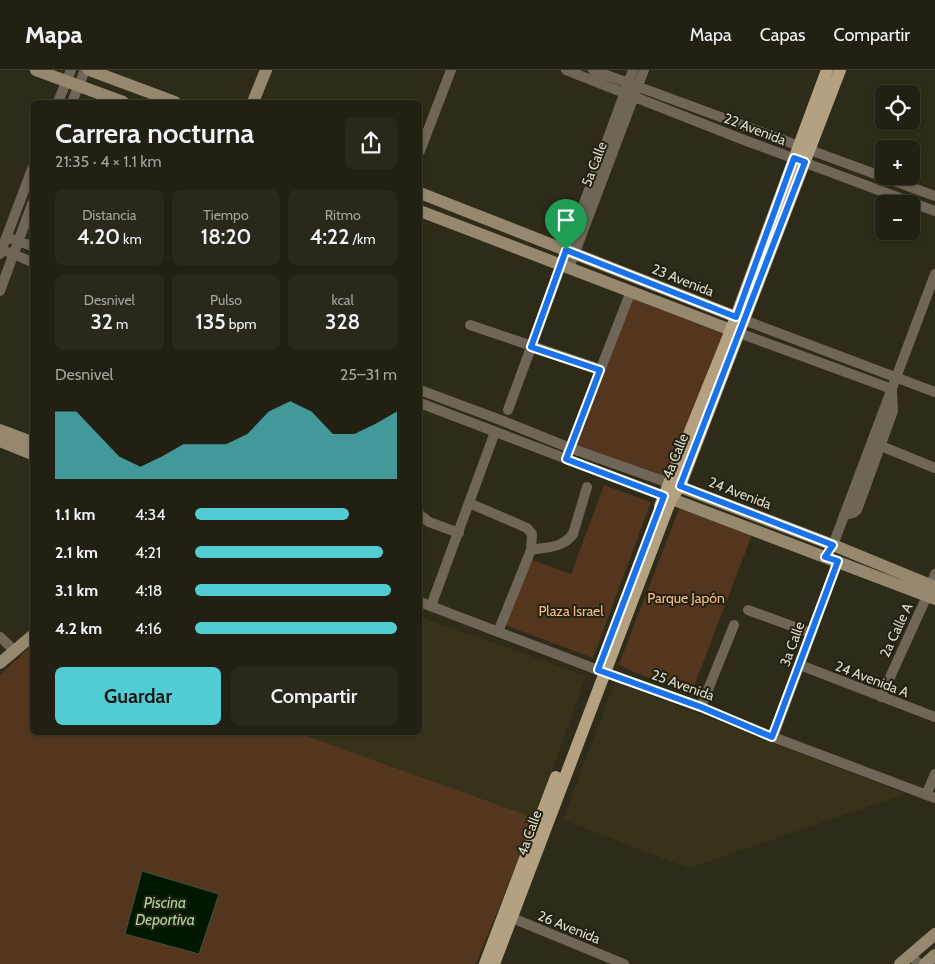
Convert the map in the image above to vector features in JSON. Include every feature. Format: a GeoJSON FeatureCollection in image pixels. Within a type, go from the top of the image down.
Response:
{"type":"FeatureCollection","features":[{"type":"Feature","properties":{"kind":"main road","name":"4a Calle"},"geometry":{"type":"LineString","coordinates":[[802,155],[827,70]]}},
{"type":"Feature","properties":{"kind":"main road","name":"4a Calle"},"geometry":{"type":"LineString","coordinates":[[494,964],[508,916],[667,497],[674,484],[735,331],[802,155],[840,70]]}},
{"type":"Feature","properties":{"kind":"main road","name":"4a Calle"},"geometry":{"type":"LineString","coordinates":[[485,964],[508,916]]}},
{"type":"Feature","properties":{"kind":"street"},"geometry":{"type":"LineString","coordinates":[[36,70],[72,79],[119,100]]}},
{"type":"Feature","properties":{"kind":"street"},"geometry":{"type":"LineString","coordinates":[[59,100],[72,79],[84,70]]}},
{"type":"Feature","properties":{"kind":"street"},"geometry":{"type":"LineString","coordinates":[[89,70],[170,100]]}},
{"type":"Feature","properties":{"kind":"street"},"geometry":{"type":"LineString","coordinates":[[254,100],[266,70]]}},
{"type":"Feature","properties":{"kind":"street"},"geometry":{"type":"LineString","coordinates":[[422,147],[451,70]]}},
{"type":"Feature","properties":{"kind":"street","name":"22 Avenida"},"geometry":{"type":"LineString","coordinates":[[566,70],[631,90],[802,155],[935,211]]}},
{"type":"Feature","properties":{"kind":"street","name":"22 Avenida"},"geometry":{"type":"LineString","coordinates":[[593,70],[631,90]]}},
{"type":"Feature","properties":{"kind":"street","name":"5a Calle"},"geometry":{"type":"LineString","coordinates":[[631,90],[633,70]]}},
{"type":"Feature","properties":{"kind":"street","name":"5a Calle"},"geometry":{"type":"LineString","coordinates":[[508,410],[531,347],[565,267],[631,90],[644,70]]}},
{"type":"Feature","properties":{"kind":"street"},"geometry":{"type":"LineString","coordinates":[[72,79],[72,100]]}},
{"type":"Feature","properties":{"kind":"street","name":"22 Avenida"},"geometry":{"type":"LineString","coordinates":[[802,155],[935,196]]}},
{"type":"Feature","properties":{"kind":"street"},"geometry":{"type":"LineString","coordinates":[[30,174],[3,235],[0,251],[30,261]]}},
{"type":"Feature","properties":{"kind":"street","name":"23 Avenida"},"geometry":{"type":"LineString","coordinates":[[422,194],[935,392]]}},
{"type":"Feature","properties":{"kind":"street"},"geometry":{"type":"LineString","coordinates":[[0,291],[30,209]]}},
{"type":"Feature","properties":{"kind":"street","name":"23 Avenida"},"geometry":{"type":"LineString","coordinates":[[422,212],[735,331],[892,388]]}},
{"type":"Feature","properties":{"kind":"street"},"geometry":{"type":"LineString","coordinates":[[3,235],[30,245]]}},
{"type":"Feature","properties":{"kind":"street"},"geometry":{"type":"LineString","coordinates":[[825,557],[833,545],[935,274]]}},
{"type":"Feature","properties":{"kind":"street"},"geometry":{"type":"LineString","coordinates":[[566,459],[631,291]]}},
{"type":"Feature","properties":{"kind":"street"},"geometry":{"type":"LineString","coordinates":[[470,325],[600,370]]}},
{"type":"Feature","properties":{"kind":"street"},"geometry":{"type":"LineString","coordinates":[[844,515],[857,510],[893,411],[892,388]]}},
{"type":"Feature","properties":{"kind":"street","name":"24 Avenida"},"geometry":{"type":"LineString","coordinates":[[422,391],[570,448],[674,484],[833,545],[933,588]]}},
{"type":"Feature","properties":{"kind":"street"},"geometry":{"type":"LineString","coordinates":[[422,404],[825,557],[933,588]]}},
{"type":"Feature","properties":{"kind":"street"},"geometry":{"type":"LineString","coordinates":[[0,430],[30,441]]}},
{"type":"Feature","properties":{"kind":"street"},"geometry":{"type":"LineString","coordinates":[[431,606],[495,432]]}},
{"type":"Feature","properties":{"kind":"street"},"geometry":{"type":"LineString","coordinates":[[0,441],[30,453]]}},
{"type":"Feature","properties":{"kind":"street"},"geometry":{"type":"LineString","coordinates":[[880,446],[935,468]]}},
{"type":"Feature","properties":{"kind":"street"},"geometry":{"type":"LineString","coordinates":[[531,550],[562,545],[568,540],[573,534],[587,488]]}},
{"type":"Feature","properties":{"kind":"street"},"geometry":{"type":"LineString","coordinates":[[470,503],[527,528],[532,534],[531,550],[498,632]]}},
{"type":"Feature","properties":{"kind":"street"},"geometry":{"type":"LineString","coordinates":[[422,517],[429,522],[459,533]]}},
{"type":"Feature","properties":{"kind":"street","name":"3a Calle"},"geometry":{"type":"LineString","coordinates":[[772,737],[838,561]]}},
{"type":"Feature","properties":{"kind":"street","name":"2a Calle A"},"geometry":{"type":"LineString","coordinates":[[880,697],[933,588]]}},
{"type":"Feature","properties":{"kind":"street","name":"25 Avenida"},"geometry":{"type":"LineString","coordinates":[[422,603],[601,672],[701,707],[772,737],[931,797]]}},
{"type":"Feature","properties":{"kind":"street"},"geometry":{"type":"LineString","coordinates":[[748,610],[812,633]]}},
{"type":"Feature","properties":{"kind":"street"},"geometry":{"type":"LineString","coordinates":[[701,707],[734,625]]}},
{"type":"Feature","properties":{"kind":"street"},"geometry":{"type":"LineString","coordinates":[[0,638],[15,651]]}},
{"type":"Feature","properties":{"kind":"street"},"geometry":{"type":"LineString","coordinates":[[0,663],[30,638]]}},
{"type":"Feature","properties":{"kind":"street","name":"24 Avenida A"},"geometry":{"type":"LineString","coordinates":[[800,665],[935,717]]}},
{"type":"Feature","properties":{"kind":"street"},"geometry":{"type":"LineString","coordinates":[[931,797],[935,774]]}},
{"type":"Feature","properties":{"kind":"street","name":"26 Avenida"},"geometry":{"type":"LineString","coordinates":[[508,916],[624,964]]}},
{"type":"Feature","properties":{"kind":"street"},"geometry":{"type":"LineString","coordinates":[[900,964],[915,960],[935,934]]}},
{"type":"Feature","properties":{"kind":"street"},"geometry":{"type":"LineString","coordinates":[[925,964],[935,956]]}},
{"type":"Feature","properties":{"kind":"shaded area"},"geometry":{"type":"Polygon","coordinates":[[[422,618],[586,676],[535,818],[304,735],[422,735],[422,618]]]}},
{"type":"Feature","properties":{"kind":"shaded area"},"geometry":{"type":"Polygon","coordinates":[[[615,682],[906,794],[688,868],[563,820],[615,682]]]}},
{"type":"Feature","properties":{"kind":"green space"},"geometry":{"type":"Polygon","coordinates":[[[633,291],[731,330],[669,482],[571,447],[633,291]]]}},
{"type":"Feature","properties":{"kind":"green space","name":"Plaza Israel"},"geometry":{"type":"Polygon","coordinates":[[[604,485],[651,502],[593,658],[505,625],[530,559],[571,574],[604,485]]]}},
{"type":"Feature","properties":{"kind":"green space","name":"Parque Japón"},"geometry":{"type":"Polygon","coordinates":[[[681,504],[753,532],[691,694],[626,669],[619,664],[681,504]]]}},
{"type":"Feature","properties":{"kind":"green space"},"geometry":{"type":"Polygon","coordinates":[[[30,647],[30,735],[304,735],[535,818],[476,964],[0,964],[0,675],[30,647]]]}},
{"type":"Feature","properties":{"kind":"water","name":"Piscina Deportiva"},"geometry":{"type":"Polygon","coordinates":[[[142,871],[219,894],[199,954],[125,934],[142,871]]]}},
{"type":"Feature","properties":{"kind":"route"},"geometry":{"type":"LineString","coordinates":[[794,158],[805,162],[680,486],[833,545],[825,557],[838,561],[772,737],[701,707],[598,670],[664,496],[566,459],[600,370],[531,347],[566,250],[736,317],[794,158]]}}]}
